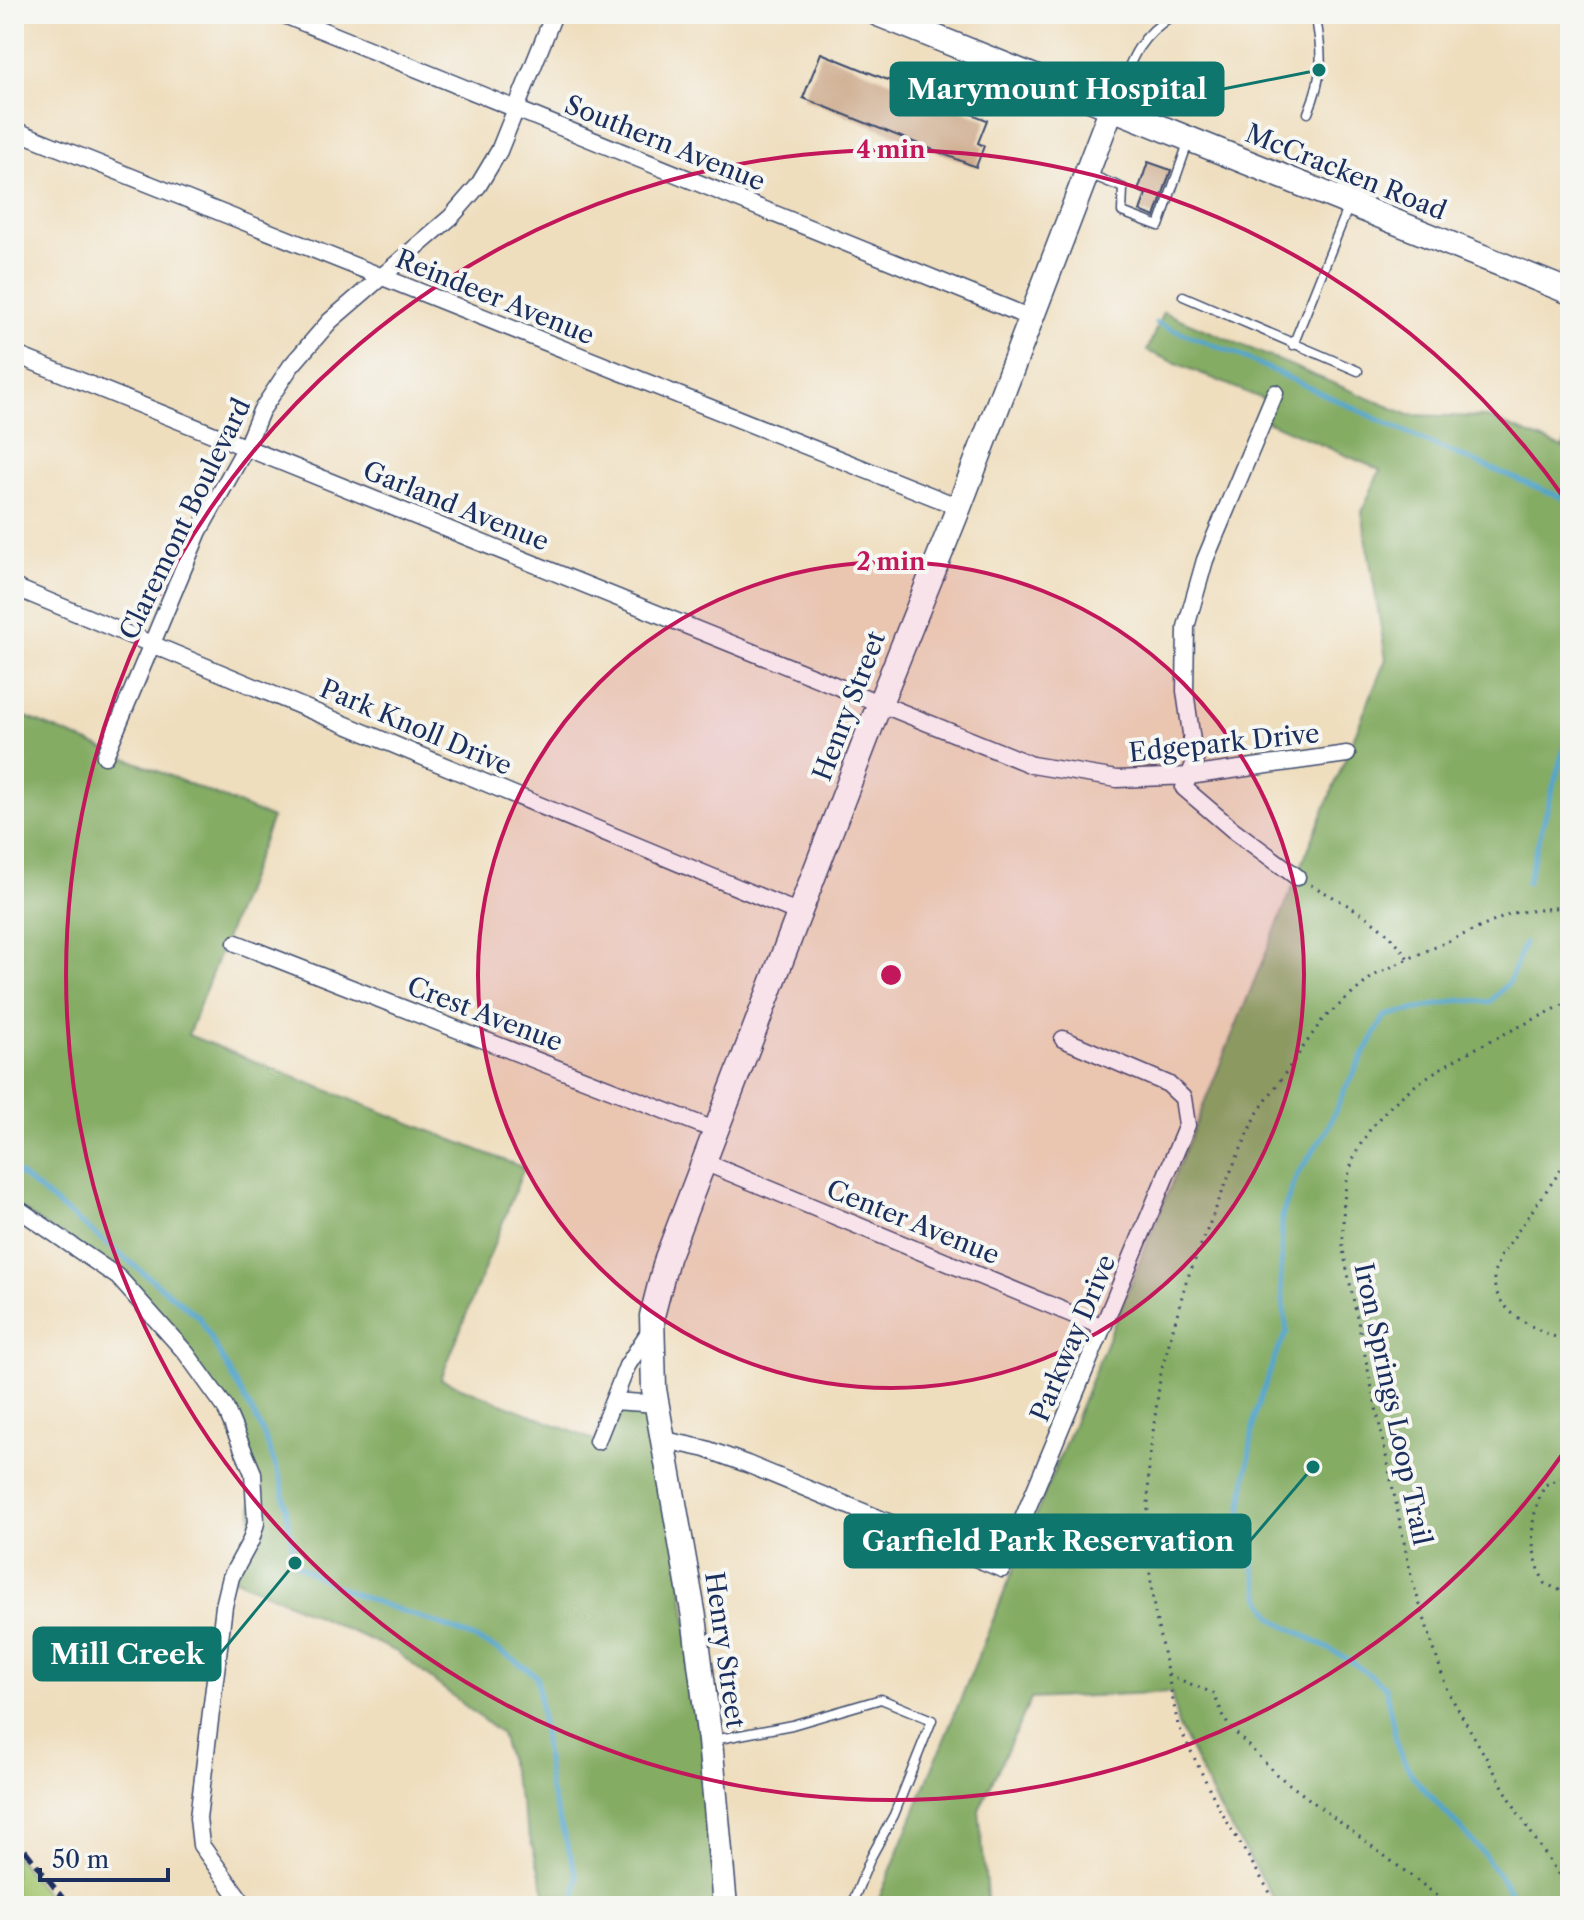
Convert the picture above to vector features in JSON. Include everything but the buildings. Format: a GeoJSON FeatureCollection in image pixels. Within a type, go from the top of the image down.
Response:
{"type":"FeatureCollection","features":[{"type":"Feature","properties":{"kind":"street","name":"Southern Avenue"},"geometry":{"type":"LineString","coordinates":[[282,14],[1031,318]]}},
{"type":"Feature","properties":{"kind":"street","name":"Claremont Boulevard"},"geometry":{"type":"LineString","coordinates":[[105,756],[199,531],[246,447],[261,411],[291,366],[330,321],[451,217],[478,186],[499,151],[554,14]]}},
{"type":"Feature","properties":{"kind":"street","name":"McCracken Road"},"geometry":{"type":"LineString","coordinates":[[882,15],[1570,292]]}},
{"type":"Feature","properties":{"kind":"street","name":"Henry Street"},"geometry":{"type":"LineString","coordinates":[[725,1906],[710,1741],[694,1617],[654,1389],[652,1316],[667,1258],[1112,107]]}},
{"type":"Feature","properties":{"kind":"street","name":"Reindeer Avenue"},"geometry":{"type":"LineString","coordinates":[[14,130],[959,507]]}},
{"type":"Feature","properties":{"kind":"street","name":"Garland Avenue"},"geometry":{"type":"LineString","coordinates":[[14,354],[880,703]]}},
{"type":"Feature","properties":{"kind":"street"},"geometry":{"type":"LineString","coordinates":[[1275,393],[1205,560],[1186,627],[1185,691],[1195,762],[1184,788],[1232,829],[1297,877]]}},
{"type":"Feature","properties":{"kind":"street","name":"Park Knoll Drive"},"geometry":{"type":"LineString","coordinates":[[14,587],[799,913]]}},
{"type":"Feature","properties":{"kind":"street","name":"Edgepark Drive"},"geometry":{"type":"LineString","coordinates":[[880,703],[1032,765],[1117,779],[1189,776],[1347,754]]}},
{"type":"Feature","properties":{"kind":"street","name":"Crest Avenue"},"geometry":{"type":"LineString","coordinates":[[236,943],[717,1131]]}},
{"type":"Feature","properties":{"kind":"street","name":"Parkway Drive"},"geometry":{"type":"LineString","coordinates":[[665,1440],[706,1449],[747,1464],[1002,1569],[1187,1125],[1183,1098],[1168,1084],[1063,1039]]}},
{"type":"Feature","properties":{"kind":"street","name":"Center Avenue"},"geometry":{"type":"LineString","coordinates":[[704,1162],[1103,1327]]}},
{"type":"Feature","properties":{"kind":"street"},"geometry":{"type":"LineString","coordinates":[[14,1206],[118,1277],[186,1353],[225,1407],[253,1473],[256,1523],[231,1577],[224,1606],[198,1818],[201,1845],[245,1906]]}},
{"type":"Feature","properties":{"kind":"street","name":"Henry Street"},"geometry":{"type":"LineString","coordinates":[[597,1441],[627,1366],[652,1328]]}},
{"type":"Feature","properties":{"kind":"street"},"geometry":{"type":"LineString","coordinates":[[613,1401],[658,1404]]}},
{"type":"Feature","properties":{"kind":"lane"},"geometry":{"type":"LineString","coordinates":[[1112,107],[1140,43],[1150,31],[1175,14]]}},
{"type":"Feature","properties":{"kind":"lane"},"geometry":{"type":"LineString","coordinates":[[1308,113],[1319,85],[1323,62],[1315,14]]}},
{"type":"Feature","properties":{"kind":"lane"},"geometry":{"type":"LineString","coordinates":[[1087,173],[1123,188],[1122,212],[1159,226],[1189,139]]}},
{"type":"Feature","properties":{"kind":"lane"},"geometry":{"type":"LineString","coordinates":[[1293,345],[1350,203]]}},
{"type":"Feature","properties":{"kind":"lane"},"geometry":{"type":"LineString","coordinates":[[1183,296],[1358,371]]}},
{"type":"Feature","properties":{"kind":"lane"},"geometry":{"type":"LineString","coordinates":[[710,1741],[792,1725],[881,1699],[932,1720],[894,1815],[871,1857],[851,1906]]}},
{"type":"Feature","properties":{"kind":"path"},"geometry":{"type":"LineString","coordinates":[[1297,877],[1355,909],[1399,944],[1408,959]]}},
{"type":"Feature","properties":{"kind":"path"},"geometry":{"type":"LineString","coordinates":[[1278,1906],[1220,1810],[1178,1725],[1154,1608],[1147,1549],[1149,1462],[1161,1372],[1186,1282],[1258,1112],[1323,1019],[1373,976],[1408,959],[1513,913],[1570,906]]}},
{"type":"Feature","properties":{"kind":"path","name":"Iron Springs Loop Trail"},"geometry":{"type":"LineString","coordinates":[[1570,1001],[1503,1033],[1400,1095],[1380,1114],[1351,1166],[1343,1214],[1343,1250],[1395,1506],[1412,1580],[1447,1690],[1520,1816],[1570,1892]]}},
{"type":"Feature","properties":{"kind":"path"},"geometry":{"type":"LineString","coordinates":[[1570,1157],[1499,1258],[1494,1276],[1498,1298],[1524,1323],[1570,1342]]}},
{"type":"Feature","properties":{"kind":"path"},"geometry":{"type":"LineString","coordinates":[[1570,1475],[1545,1485],[1533,1510],[1533,1557],[1544,1583],[1570,1595]]}},
{"type":"Feature","properties":{"kind":"path"},"geometry":{"type":"LineString","coordinates":[[1168,1675],[1213,1693],[1228,1725],[1276,1774],[1451,1906]]}},
{"type":"Feature","properties":{"kind":"green space"},"geometry":{"type":"Polygon","coordinates":[[[1163,312],[1409,415],[1485,417],[1563,448],[1570,431],[1570,1906],[1278,1906],[1220,1810],[1178,1725],[1171,1692],[1031,1699],[979,1810],[988,1906],[876,1906],[1386,659],[1362,512],[1380,470],[1264,420],[1270,402],[1147,351],[1163,312]]]}},
{"type":"Feature","properties":{"kind":"green space"},"geometry":{"type":"Polygon","coordinates":[[[14,712],[272,818],[188,1035],[524,1168],[441,1379],[596,1441],[613,1401],[658,1404],[725,1906],[549,1906],[501,1734],[397,1652],[231,1577],[251,1540],[253,1473],[225,1407],[118,1277],[14,1204],[14,879],[21,863],[14,854],[14,712]]]}},
{"type":"Feature","properties":{"kind":"green space"},"geometry":{"type":"Polygon","coordinates":[[[14,1854],[55,1906],[14,1906],[14,1854]]]}},
{"type":"Feature","properties":{"kind":"waterway"},"geometry":{"type":"LineString","coordinates":[[1156,323],[1235,353],[1427,442],[1570,501]]}},
{"type":"Feature","properties":{"kind":"waterway"},"geometry":{"type":"LineString","coordinates":[[1527,883],[1570,735]]}},
{"type":"Feature","properties":{"kind":"waterway"},"geometry":{"type":"LineString","coordinates":[[1520,1906],[1483,1853],[1413,1777],[1398,1749],[1385,1686],[1349,1660],[1274,1619],[1261,1598],[1241,1514],[1255,1414],[1287,1332],[1281,1284],[1282,1215],[1297,1175],[1326,1132],[1345,1089],[1385,1016],[1460,1000],[1490,1002],[1510,981],[1524,943]]}},
{"type":"Feature","properties":{"kind":"waterway"},"geometry":{"type":"LineString","coordinates":[[14,1170],[199,1317],[262,1430],[282,1483],[295,1563],[354,1594],[481,1641],[537,1677],[549,1787],[577,1876],[575,1906]]}},
{"type":"Feature","properties":{"kind":"railway"},"geometry":{"type":"LineString","coordinates":[[14,1836],[69,1906]]}},
{"type":"Feature","properties":{"kind":"place","name":"Marymount Hospital"},"geometry":{"type":"Point","coordinates":[1319,70]}},
{"type":"Feature","properties":{"kind":"place","name":"Garfield Park Reservation"},"geometry":{"type":"Point","coordinates":[1313,1467]}},
{"type":"Feature","properties":{"kind":"place","name":"Mill Creek"},"geometry":{"type":"Point","coordinates":[295,1563]}}]}
